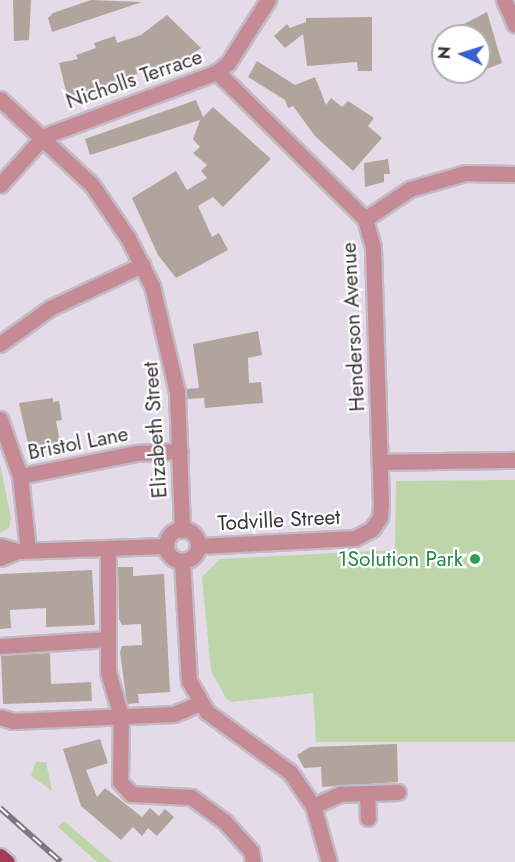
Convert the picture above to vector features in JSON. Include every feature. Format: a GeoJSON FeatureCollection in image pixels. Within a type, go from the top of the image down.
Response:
{"type":"FeatureCollection","features":[{"type":"Feature","properties":{"kind":"main road"},"geometry":{"type":"LineString","coordinates":[[0,856],[7,862]]}},
{"type":"Feature","properties":{"kind":"street","name":"Nicholls Terrace"},"geometry":{"type":"LineString","coordinates":[[0,185],[44,136],[217,72],[228,63],[268,0]]}},
{"type":"Feature","properties":{"kind":"street"},"geometry":{"type":"LineString","coordinates":[[504,0],[515,25]]}},
{"type":"Feature","properties":{"kind":"street","name":"Henderson Avenue"},"geometry":{"type":"LineString","coordinates":[[217,72],[365,219],[373,247],[381,462]]}},
{"type":"Feature","properties":{"kind":"street","name":"Elizabeth Street"},"geometry":{"type":"LineString","coordinates":[[0,99],[44,136],[92,185],[142,265],[172,356],[180,451],[182,530]]}},
{"type":"Feature","properties":{"kind":"street"},"geometry":{"type":"LineString","coordinates":[[365,219],[410,189],[465,173],[515,174]]}},
{"type":"Feature","properties":{"kind":"street"},"geometry":{"type":"LineString","coordinates":[[0,345],[50,308],[142,265]]}},
{"type":"Feature","properties":{"kind":"street"},"geometry":{"type":"LineString","coordinates":[[0,419],[20,476],[22,550]]}},
{"type":"Feature","properties":{"kind":"street","name":"Bristol Lane"},"geometry":{"type":"LineString","coordinates":[[20,476],[136,453],[180,451]]}},
{"type":"Feature","properties":{"kind":"street"},"geometry":{"type":"LineString","coordinates":[[381,462],[515,460]]}},
{"type":"Feature","properties":{"kind":"street","name":"Todville Street"},"geometry":{"type":"LineString","coordinates":[[198,546],[355,537],[372,529],[380,518],[381,462]]}},
{"type":"Feature","properties":{"kind":"street"},"geometry":{"type":"LineString","coordinates":[[182,530],[192,534],[198,546],[194,556],[182,561],[172,558],[166,546],[170,535],[182,530]]}},
{"type":"Feature","properties":{"kind":"street"},"geometry":{"type":"LineString","coordinates":[[0,546],[22,550],[166,546]]}},
{"type":"Feature","properties":{"kind":"street"},"geometry":{"type":"LineString","coordinates":[[108,548],[108,672],[121,716],[120,782],[131,794],[192,797],[224,821],[251,851],[253,862]]}},
{"type":"Feature","properties":{"kind":"street"},"geometry":{"type":"LineString","coordinates":[[0,558],[22,550]]}},
{"type":"Feature","properties":{"kind":"street"},"geometry":{"type":"LineString","coordinates":[[182,561],[189,681],[207,712],[278,760],[313,806],[329,862]]}},
{"type":"Feature","properties":{"kind":"street"},"geometry":{"type":"LineString","coordinates":[[0,645],[108,639]]}},
{"type":"Feature","properties":{"kind":"street"},"geometry":{"type":"LineString","coordinates":[[0,717],[13,721],[174,714],[200,703]]}},
{"type":"Feature","properties":{"kind":"street"},"geometry":{"type":"LineString","coordinates":[[313,806],[340,794],[398,792]]}},
{"type":"Feature","properties":{"kind":"street"},"geometry":{"type":"LineString","coordinates":[[367,793],[368,818]]}},
{"type":"Feature","properties":{"kind":"green space"},"geometry":{"type":"Polygon","coordinates":[[[0,464],[11,518],[9,528],[0,533],[0,464]]]}},
{"type":"Feature","properties":{"kind":"green space"},"geometry":{"type":"Polygon","coordinates":[[[515,480],[515,742],[316,742],[313,693],[231,702],[226,698],[211,671],[202,577],[220,559],[395,550],[396,481],[515,480]]]}},
{"type":"Feature","properties":{"kind":"green space"},"geometry":{"type":"Polygon","coordinates":[[[36,762],[46,762],[52,791],[31,776],[36,762]]]}},
{"type":"Feature","properties":{"kind":"green space"},"geometry":{"type":"Polygon","coordinates":[[[64,821],[113,862],[97,862],[58,827],[64,821]]]}},
{"type":"Feature","properties":{"kind":"building"},"geometry":{"type":"Polygon","coordinates":[[[13,0],[31,0],[29,40],[14,41],[13,0]]]}},
{"type":"Feature","properties":{"kind":"building"},"geometry":{"type":"Polygon","coordinates":[[[91,0],[142,2],[52,32],[48,18],[53,13],[91,0]]]}},
{"type":"Feature","properties":{"kind":"building"},"geometry":{"type":"Polygon","coordinates":[[[487,12],[491,24],[464,24],[487,12]]]}},
{"type":"Feature","properties":{"kind":"building"},"geometry":{"type":"Polygon","coordinates":[[[167,15],[201,48],[177,64],[154,71],[153,68],[68,99],[59,63],[78,59],[76,55],[96,48],[94,43],[115,36],[117,43],[141,35],[167,15]]]}},
{"type":"Feature","properties":{"kind":"building"},"geometry":{"type":"Polygon","coordinates":[[[372,17],[372,71],[358,71],[357,62],[307,66],[303,34],[285,48],[274,36],[287,24],[290,28],[306,22],[306,18],[372,17]]]}},
{"type":"Feature","properties":{"kind":"building"},"geometry":{"type":"Polygon","coordinates":[[[491,26],[502,63],[491,67],[491,26]]]}},
{"type":"Feature","properties":{"kind":"building"},"geometry":{"type":"Polygon","coordinates":[[[257,61],[295,85],[315,77],[326,105],[331,98],[342,107],[348,101],[374,118],[368,126],[382,138],[353,171],[315,136],[293,106],[288,108],[285,100],[248,77],[257,61]]]}},
{"type":"Feature","properties":{"kind":"building"},"geometry":{"type":"Polygon","coordinates":[[[196,100],[203,117],[213,107],[271,159],[223,207],[213,197],[198,206],[212,237],[219,233],[228,250],[176,278],[158,255],[132,198],[176,171],[187,190],[207,178],[201,171],[207,165],[193,153],[200,147],[193,139],[200,120],[90,155],[85,139],[196,100]]]}},
{"type":"Feature","properties":{"kind":"building"},"geometry":{"type":"Polygon","coordinates":[[[388,159],[390,174],[384,174],[384,182],[365,187],[364,163],[388,159]]]}},
{"type":"Feature","properties":{"kind":"building"},"geometry":{"type":"Polygon","coordinates":[[[258,331],[262,355],[248,358],[249,383],[261,382],[263,403],[205,408],[204,398],[187,399],[186,389],[199,388],[193,344],[258,331]]]}},
{"type":"Feature","properties":{"kind":"building"},"geometry":{"type":"Polygon","coordinates":[[[53,398],[53,402],[59,401],[62,420],[56,421],[62,452],[30,453],[19,403],[53,398]]]}},
{"type":"Feature","properties":{"kind":"building"},"geometry":{"type":"Polygon","coordinates":[[[118,567],[133,567],[133,576],[164,574],[170,692],[138,694],[139,703],[127,704],[120,652],[122,646],[142,645],[141,624],[122,625],[119,619],[118,567]]]}},
{"type":"Feature","properties":{"kind":"building"},"geometry":{"type":"Polygon","coordinates":[[[92,570],[95,625],[46,627],[46,608],[10,610],[11,628],[0,629],[0,574],[92,570]]]}},
{"type":"Feature","properties":{"kind":"building"},"geometry":{"type":"Polygon","coordinates":[[[50,653],[51,684],[91,682],[92,701],[3,704],[1,656],[50,653]]]}},
{"type":"Feature","properties":{"kind":"building"},"geometry":{"type":"Polygon","coordinates":[[[100,739],[108,763],[86,770],[97,797],[105,788],[142,817],[150,808],[159,816],[165,809],[174,817],[157,836],[148,828],[142,836],[133,827],[121,840],[81,806],[63,749],[100,739]]]}},
{"type":"Feature","properties":{"kind":"building"},"geometry":{"type":"Polygon","coordinates":[[[397,744],[398,782],[322,787],[321,767],[304,768],[297,755],[310,747],[397,744]]]}},
{"type":"Feature","properties":{"kind":"railway"},"geometry":{"type":"LineString","coordinates":[[0,808],[61,862]]}},
{"type":"Feature","properties":{"kind":"place","name":"1Solution Park"},"geometry":{"type":"Point","coordinates":[475,559]}}]}
